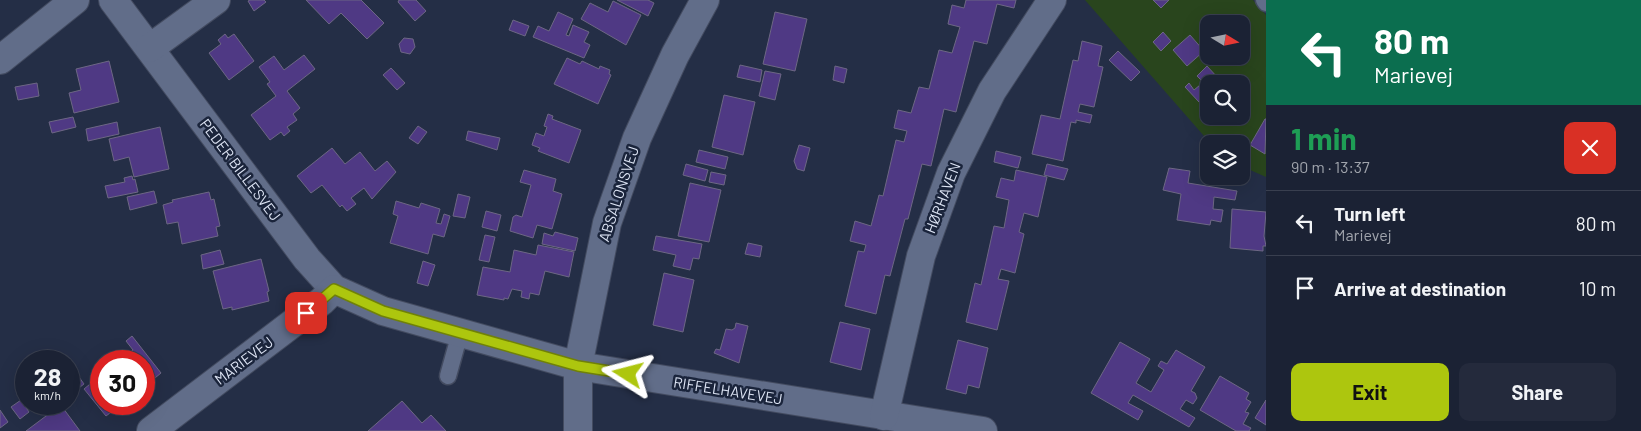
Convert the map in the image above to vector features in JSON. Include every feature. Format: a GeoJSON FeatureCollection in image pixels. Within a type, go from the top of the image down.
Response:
{"type":"FeatureCollection","features":[{"type":"Feature","properties":{"kind":"street"},"geometry":{"type":"LineString","coordinates":[[0,60],[74,0]]}},
{"type":"Feature","properties":{"kind":"street","name":"PEDER BILLESVEJ"},"geometry":{"type":"LineString","coordinates":[[113,0],[296,245],[334,289]]}},
{"type":"Feature","properties":{"kind":"street"},"geometry":{"type":"LineString","coordinates":[[150,48],[216,0]]}},
{"type":"Feature","properties":{"kind":"street","name":"ABSALONSVEJ"},"geometry":{"type":"LineString","coordinates":[[578,431],[578,366],[607,223],[637,138],[675,55],[705,0]]}},
{"type":"Feature","properties":{"kind":"street","name":"HØRHAVEN"},"geometry":{"type":"LineString","coordinates":[[884,416],[921,256],[952,173],[992,90],[1052,0]]}},
{"type":"Feature","properties":{"kind":"street","name":"RIFFELHAVEVEJ"},"geometry":{"type":"LineString","coordinates":[[334,289],[383,311],[578,366],[983,431]]}},
{"type":"Feature","properties":{"kind":"street","name":"MARIEVEJ"},"geometry":{"type":"LineString","coordinates":[[151,431],[322,301],[334,289]]}},
{"type":"Feature","properties":{"kind":"lane"},"geometry":{"type":"LineString","coordinates":[[448,376],[460,333]]}},
{"type":"Feature","properties":{"kind":"green space"},"geometry":{"type":"Polygon","coordinates":[[[1085,0],[1253,0],[1266,15],[1266,177],[1250,170],[1250,135],[1203,135],[1085,0]]]}},
{"type":"Feature","properties":{"kind":"building"},"geometry":{"type":"Polygon","coordinates":[[[264,0],[266,2],[254,11],[248,1],[264,0]]]}},
{"type":"Feature","properties":{"kind":"building"},"geometry":{"type":"Polygon","coordinates":[[[306,0],[361,0],[384,23],[367,39],[341,13],[329,24],[306,0]]]}},
{"type":"Feature","properties":{"kind":"building"},"geometry":{"type":"Polygon","coordinates":[[[399,0],[416,0],[426,11],[415,21],[398,2],[399,0]]]}},
{"type":"Feature","properties":{"kind":"building"},"geometry":{"type":"Polygon","coordinates":[[[617,0],[648,0],[654,3],[648,16],[617,0]]]}},
{"type":"Feature","properties":{"kind":"building"},"geometry":{"type":"Polygon","coordinates":[[[966,0],[1016,0],[1014,8],[997,4],[987,44],[974,41],[956,112],[944,109],[931,166],[922,164],[908,219],[905,219],[890,276],[885,275],[876,314],[845,306],[858,251],[864,252],[866,245],[850,241],[855,221],[871,226],[879,195],[883,196],[896,140],[904,142],[907,131],[894,128],[898,110],[911,113],[919,87],[929,89],[939,50],[952,53],[960,27],[948,24],[952,5],[964,8],[966,0]]]}},
{"type":"Feature","properties":{"kind":"building"},"geometry":{"type":"Polygon","coordinates":[[[1153,0],[1169,0],[1161,8],[1153,0]]]}},
{"type":"Feature","properties":{"kind":"building"},"geometry":{"type":"Polygon","coordinates":[[[613,1],[641,15],[626,45],[581,19],[590,3],[608,12],[613,1]]]}},
{"type":"Feature","properties":{"kind":"building"},"geometry":{"type":"Polygon","coordinates":[[[558,12],[573,19],[566,35],[569,36],[573,25],[589,32],[584,42],[590,45],[584,58],[533,37],[538,26],[549,31],[558,12]]]}},
{"type":"Feature","properties":{"kind":"building"},"geometry":{"type":"Polygon","coordinates":[[[775,12],[807,19],[795,71],[763,64],[775,12]]]}},
{"type":"Feature","properties":{"kind":"building"},"geometry":{"type":"Polygon","coordinates":[[[513,20],[529,26],[525,36],[509,30],[513,20]]]}},
{"type":"Feature","properties":{"kind":"building"},"geometry":{"type":"Polygon","coordinates":[[[1163,32],[1171,41],[1161,51],[1153,42],[1163,32]]]}},
{"type":"Feature","properties":{"kind":"building"},"geometry":{"type":"Polygon","coordinates":[[[225,34],[228,38],[234,34],[254,61],[229,80],[209,53],[221,44],[218,40],[225,34]]]}},
{"type":"Feature","properties":{"kind":"building"},"geometry":{"type":"Polygon","coordinates":[[[1190,35],[1200,46],[1200,55],[1187,66],[1173,50],[1190,35]]]}},
{"type":"Feature","properties":{"kind":"building"},"geometry":{"type":"Polygon","coordinates":[[[404,38],[413,39],[415,47],[410,54],[401,52],[399,44],[404,38]]]}},
{"type":"Feature","properties":{"kind":"building"},"geometry":{"type":"Polygon","coordinates":[[[1082,41],[1102,46],[1098,66],[1103,67],[1094,107],[1080,104],[1078,112],[1092,115],[1090,123],[1076,120],[1076,123],[1071,122],[1063,161],[1032,154],[1041,115],[1060,119],[1073,60],[1078,61],[1082,41]]]}},
{"type":"Feature","properties":{"kind":"building"},"geometry":{"type":"Polygon","coordinates":[[[1118,51],[1140,72],[1131,81],[1109,60],[1118,51]]]}},
{"type":"Feature","properties":{"kind":"building"},"geometry":{"type":"Polygon","coordinates":[[[304,55],[315,69],[287,91],[300,108],[293,114],[297,120],[287,127],[290,131],[284,136],[281,132],[270,140],[251,115],[276,96],[267,84],[270,82],[259,67],[274,56],[284,70],[304,55]]]}},
{"type":"Feature","properties":{"kind":"building"},"geometry":{"type":"Polygon","coordinates":[[[567,58],[580,64],[582,61],[599,69],[600,66],[610,70],[609,74],[611,75],[598,104],[554,84],[567,58]]]}},
{"type":"Feature","properties":{"kind":"building"},"geometry":{"type":"Polygon","coordinates":[[[109,61],[119,102],[74,113],[69,93],[81,90],[76,69],[109,61]]]}},
{"type":"Feature","properties":{"kind":"building"},"geometry":{"type":"Polygon","coordinates":[[[740,65],[762,70],[760,82],[737,77],[740,65]]]}},
{"type":"Feature","properties":{"kind":"building"},"geometry":{"type":"Polygon","coordinates":[[[835,66],[847,69],[844,83],[833,80],[835,66]]]}},
{"type":"Feature","properties":{"kind":"building"},"geometry":{"type":"Polygon","coordinates":[[[1207,66],[1215,75],[1200,75],[1200,79],[1197,76],[1207,66]]]}},
{"type":"Feature","properties":{"kind":"building"},"geometry":{"type":"Polygon","coordinates":[[[391,68],[405,83],[397,90],[383,75],[391,68]]]}},
{"type":"Feature","properties":{"kind":"building"},"geometry":{"type":"Polygon","coordinates":[[[765,71],[781,74],[775,100],[759,96],[765,71]]]}},
{"type":"Feature","properties":{"kind":"building"},"geometry":{"type":"Polygon","coordinates":[[[37,83],[39,96],[18,100],[15,87],[37,83]]]}},
{"type":"Feature","properties":{"kind":"building"},"geometry":{"type":"Polygon","coordinates":[[[1189,83],[1194,90],[1200,85],[1199,102],[1185,87],[1189,83]]]}},
{"type":"Feature","properties":{"kind":"building"},"geometry":{"type":"Polygon","coordinates":[[[724,95],[755,102],[743,155],[712,147],[724,95]]]}},
{"type":"Feature","properties":{"kind":"building"},"geometry":{"type":"Polygon","coordinates":[[[548,114],[553,116],[552,119],[581,130],[569,163],[538,151],[540,148],[532,145],[536,133],[544,136],[547,127],[544,126],[548,114]]]}},
{"type":"Feature","properties":{"kind":"building"},"geometry":{"type":"Polygon","coordinates":[[[73,117],[76,127],[52,133],[49,122],[73,117]]]}},
{"type":"Feature","properties":{"kind":"building"},"geometry":{"type":"Polygon","coordinates":[[[1265,119],[1266,119],[1265,154],[1250,145],[1265,119]]]}},
{"type":"Feature","properties":{"kind":"building"},"geometry":{"type":"Polygon","coordinates":[[[117,122],[119,134],[88,141],[86,129],[117,122]]]}},
{"type":"Feature","properties":{"kind":"building"},"geometry":{"type":"Polygon","coordinates":[[[418,126],[427,132],[418,144],[409,138],[418,126]]]}},
{"type":"Feature","properties":{"kind":"building"},"geometry":{"type":"Polygon","coordinates":[[[160,127],[169,169],[134,177],[129,157],[114,161],[109,139],[160,127]]]}},
{"type":"Feature","properties":{"kind":"building"},"geometry":{"type":"Polygon","coordinates":[[[468,131],[500,138],[497,150],[466,140],[468,131]]]}},
{"type":"Feature","properties":{"kind":"building"},"geometry":{"type":"Polygon","coordinates":[[[799,145],[810,148],[804,171],[797,169],[794,161],[799,145]]]}},
{"type":"Feature","properties":{"kind":"building"},"geometry":{"type":"Polygon","coordinates":[[[332,148],[345,164],[360,152],[375,171],[387,161],[396,172],[372,199],[364,188],[351,198],[356,204],[347,211],[342,205],[340,207],[322,185],[311,193],[297,176],[332,148]]]}},
{"type":"Feature","properties":{"kind":"building"},"geometry":{"type":"Polygon","coordinates":[[[699,150],[728,157],[725,169],[696,162],[699,150]]]}},
{"type":"Feature","properties":{"kind":"building"},"geometry":{"type":"Polygon","coordinates":[[[996,151],[1021,157],[1018,168],[994,162],[996,151]]]}},
{"type":"Feature","properties":{"kind":"building"},"geometry":{"type":"Polygon","coordinates":[[[686,164],[708,170],[705,181],[683,175],[686,164]]]}},
{"type":"Feature","properties":{"kind":"building"},"geometry":{"type":"Polygon","coordinates":[[[1047,164],[1068,169],[1064,180],[1044,175],[1047,164]]]}},
{"type":"Feature","properties":{"kind":"building"},"geometry":{"type":"Polygon","coordinates":[[[1169,168],[1190,171],[1188,183],[1237,191],[1235,200],[1214,197],[1213,209],[1223,210],[1221,222],[1211,220],[1210,225],[1177,220],[1181,194],[1163,190],[1169,168]]]}},
{"type":"Feature","properties":{"kind":"building"},"geometry":{"type":"Polygon","coordinates":[[[524,170],[556,179],[553,191],[562,194],[552,229],[537,225],[533,238],[510,231],[513,217],[516,215],[522,217],[531,185],[520,182],[524,170]]]}},
{"type":"Feature","properties":{"kind":"building"},"geometry":{"type":"Polygon","coordinates":[[[1016,170],[1047,177],[1038,217],[1024,213],[1019,232],[1024,234],[1015,273],[1001,269],[998,279],[1009,281],[997,330],[966,322],[975,283],[981,285],[994,226],[1004,228],[1009,200],[996,197],[1001,178],[1014,181],[1016,170]]]}},
{"type":"Feature","properties":{"kind":"building"},"geometry":{"type":"Polygon","coordinates":[[[711,172],[726,175],[724,185],[709,182],[711,172]]]}},
{"type":"Feature","properties":{"kind":"building"},"geometry":{"type":"Polygon","coordinates":[[[132,176],[133,180],[135,179],[138,192],[108,198],[105,186],[125,182],[124,178],[132,176]]]}},
{"type":"Feature","properties":{"kind":"building"},"geometry":{"type":"Polygon","coordinates":[[[690,183],[721,190],[709,242],[678,236],[690,183]]]}},
{"type":"Feature","properties":{"kind":"building"},"geometry":{"type":"Polygon","coordinates":[[[154,191],[157,203],[130,210],[127,197],[154,191]]]}},
{"type":"Feature","properties":{"kind":"building"},"geometry":{"type":"Polygon","coordinates":[[[209,192],[211,200],[214,199],[220,226],[216,227],[218,236],[182,244],[178,222],[167,224],[163,205],[173,202],[172,200],[209,192]]]}},
{"type":"Feature","properties":{"kind":"building"},"geometry":{"type":"Polygon","coordinates":[[[458,194],[470,197],[465,218],[453,216],[458,194]]]}},
{"type":"Feature","properties":{"kind":"building"},"geometry":{"type":"Polygon","coordinates":[[[396,201],[419,208],[421,203],[440,209],[436,223],[441,224],[444,214],[450,216],[444,237],[433,234],[428,254],[390,243],[398,216],[393,214],[396,201]]]}},
{"type":"Feature","properties":{"kind":"building"},"geometry":{"type":"Polygon","coordinates":[[[1232,209],[1266,212],[1264,236],[1266,246],[1263,246],[1263,251],[1230,248],[1232,209]]]}},
{"type":"Feature","properties":{"kind":"building"},"geometry":{"type":"Polygon","coordinates":[[[486,211],[501,215],[497,231],[482,227],[486,211]]]}},
{"type":"Feature","properties":{"kind":"building"},"geometry":{"type":"Polygon","coordinates":[[[555,232],[578,238],[575,251],[542,244],[544,233],[553,236],[555,232]]]}},
{"type":"Feature","properties":{"kind":"building"},"geometry":{"type":"Polygon","coordinates":[[[485,235],[495,237],[489,262],[479,260],[485,235]]]}},
{"type":"Feature","properties":{"kind":"building"},"geometry":{"type":"Polygon","coordinates":[[[656,236],[702,244],[699,259],[693,258],[690,270],[673,266],[676,255],[653,250],[656,236]]]}},
{"type":"Feature","properties":{"kind":"building"},"geometry":{"type":"Polygon","coordinates":[[[748,243],[762,246],[760,257],[745,254],[748,243]]]}},
{"type":"Feature","properties":{"kind":"building"},"geometry":{"type":"Polygon","coordinates":[[[538,245],[574,252],[569,277],[545,271],[539,295],[530,293],[529,299],[521,297],[522,291],[512,289],[508,299],[504,298],[504,300],[477,295],[483,267],[510,272],[514,250],[536,255],[538,245]]]}},
{"type":"Feature","properties":{"kind":"building"},"geometry":{"type":"Polygon","coordinates":[[[220,250],[224,264],[203,269],[201,255],[220,250]]]}},
{"type":"Feature","properties":{"kind":"building"},"geometry":{"type":"Polygon","coordinates":[[[261,259],[269,291],[267,292],[269,301],[232,310],[232,307],[223,309],[213,271],[261,259]]]}},
{"type":"Feature","properties":{"kind":"building"},"geometry":{"type":"Polygon","coordinates":[[[423,261],[435,265],[428,286],[417,283],[423,261]]]}},
{"type":"Feature","properties":{"kind":"building"},"geometry":{"type":"Polygon","coordinates":[[[664,273],[694,280],[683,332],[653,325],[664,273]]]}},
{"type":"Feature","properties":{"kind":"building"},"geometry":{"type":"Polygon","coordinates":[[[840,322],[870,329],[861,370],[830,362],[840,322]]]}},
{"type":"Feature","properties":{"kind":"building"},"geometry":{"type":"Polygon","coordinates":[[[736,323],[748,326],[739,363],[714,353],[716,349],[720,350],[726,329],[732,330],[735,328],[736,323]]]}},
{"type":"Feature","properties":{"kind":"building"},"geometry":{"type":"Polygon","coordinates":[[[132,336],[143,350],[133,350],[126,341],[132,336]]]}},
{"type":"Feature","properties":{"kind":"building"},"geometry":{"type":"Polygon","coordinates":[[[958,340],[988,348],[979,388],[968,385],[966,394],[946,389],[958,340]]]}},
{"type":"Feature","properties":{"kind":"building"},"geometry":{"type":"Polygon","coordinates":[[[1120,342],[1150,359],[1136,383],[1151,392],[1164,370],[1158,366],[1161,361],[1167,364],[1176,350],[1205,367],[1191,391],[1195,393],[1197,398],[1193,404],[1186,400],[1180,409],[1195,418],[1189,427],[1133,395],[1128,403],[1143,411],[1138,420],[1091,393],[1120,342]]]}},
{"type":"Feature","properties":{"kind":"building"},"geometry":{"type":"Polygon","coordinates":[[[155,365],[161,373],[155,378],[155,365]]]}},
{"type":"Feature","properties":{"kind":"building"},"geometry":{"type":"Polygon","coordinates":[[[1220,376],[1249,393],[1246,399],[1251,402],[1245,412],[1249,413],[1243,424],[1251,428],[1249,431],[1236,431],[1200,410],[1220,376]]]}},
{"type":"Feature","properties":{"kind":"building"},"geometry":{"type":"Polygon","coordinates":[[[80,378],[84,384],[80,387],[80,378]]]}},
{"type":"Feature","properties":{"kind":"building"},"geometry":{"type":"Polygon","coordinates":[[[90,384],[90,396],[84,389],[90,384]]]}},
{"type":"Feature","properties":{"kind":"building"},"geometry":{"type":"Polygon","coordinates":[[[1266,400],[1266,425],[1255,418],[1266,400]]]}},
{"type":"Feature","properties":{"kind":"building"},"geometry":{"type":"Polygon","coordinates":[[[402,401],[422,423],[431,415],[446,431],[368,431],[402,401]]]}},
{"type":"Feature","properties":{"kind":"building"},"geometry":{"type":"Polygon","coordinates":[[[15,404],[15,412],[11,407],[15,404]]]}},
{"type":"Feature","properties":{"kind":"building"},"geometry":{"type":"Polygon","coordinates":[[[0,410],[8,422],[0,428],[0,410]]]}},
{"type":"Feature","properties":{"kind":"building"},"geometry":{"type":"Polygon","coordinates":[[[17,415],[25,415],[20,419],[17,415]]]}},
{"type":"Feature","properties":{"kind":"building"},"geometry":{"type":"Polygon","coordinates":[[[47,415],[68,415],[80,431],[26,431],[47,415]]]}},
{"type":"Feature","properties":{"kind":"route"},"geometry":{"type":"LineString","coordinates":[[306,313],[334,289],[350,298],[383,311],[578,366],[628,374]]}}]}
